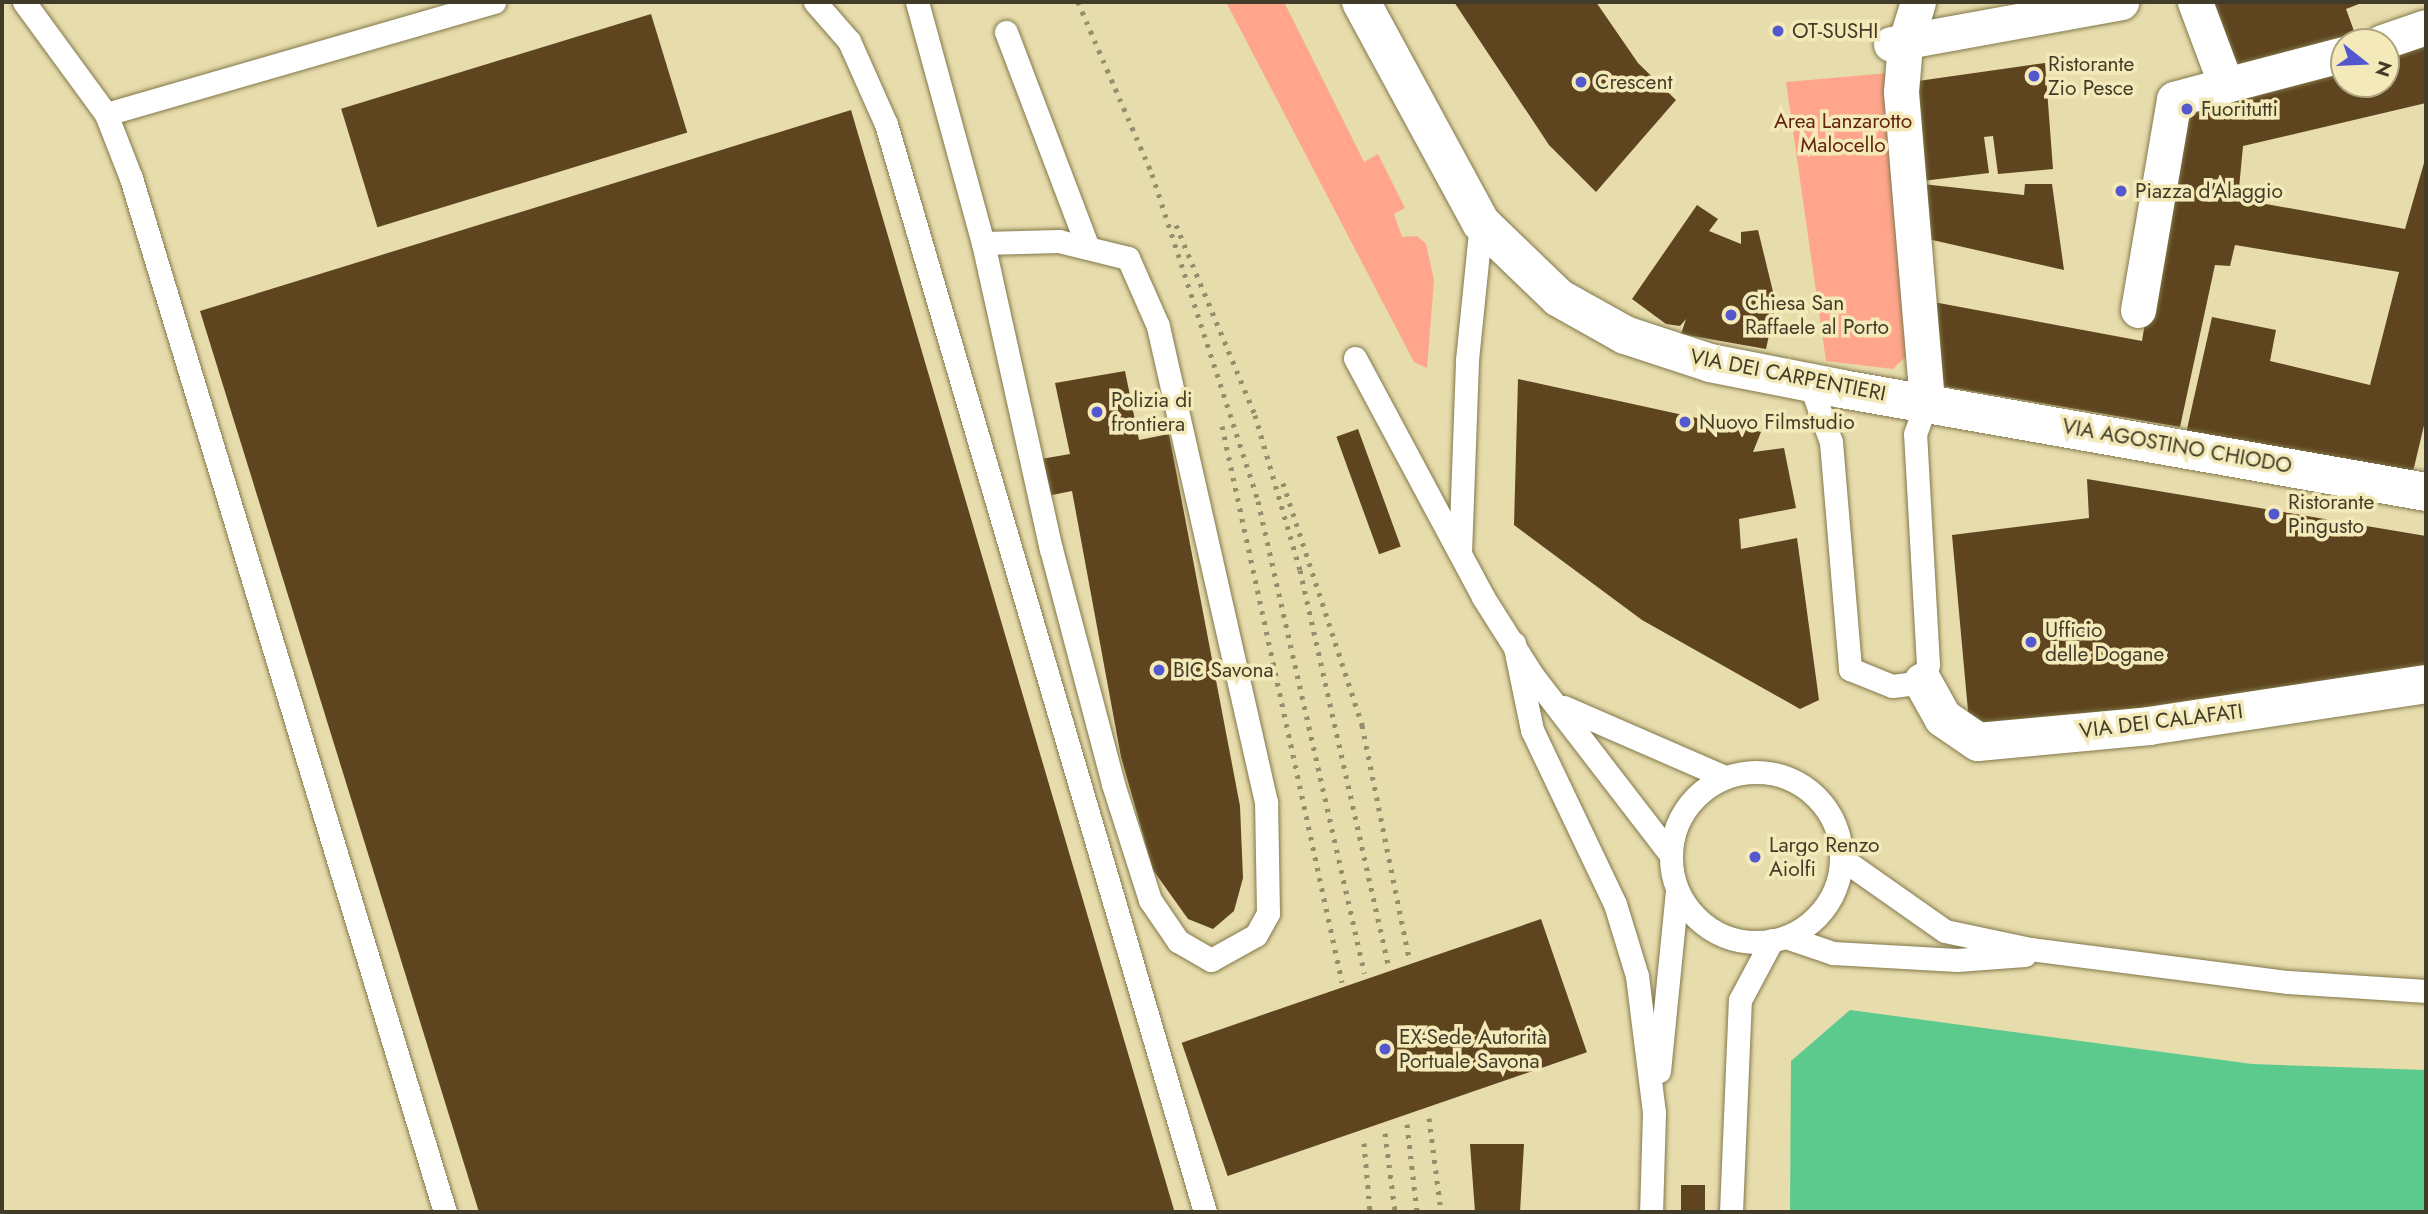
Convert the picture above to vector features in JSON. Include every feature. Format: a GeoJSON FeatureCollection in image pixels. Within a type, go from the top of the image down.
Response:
{"type":"FeatureCollection","features":[{"type":"Feature","properties":{"kind":"street","name":"VIA DEI CARPENTIERI"},"geometry":{"type":"LineString","coordinates":[[1361,2],[1481,223],[1559,298],[1593,320],[1710,363],[1927,401]]}},
{"type":"Feature","properties":{"kind":"street"},"geometry":{"type":"LineString","coordinates":[[1917,2],[1898,44],[1927,401]]}},
{"type":"Feature","properties":{"kind":"street"},"geometry":{"type":"LineString","coordinates":[[1898,44],[2121,2]]}},
{"type":"Feature","properties":{"kind":"street"},"geometry":{"type":"LineString","coordinates":[[2195,2],[2226,85]]}},
{"type":"Feature","properties":{"kind":"street"},"geometry":{"type":"LineString","coordinates":[[2400,36],[2426,27]]}},
{"type":"Feature","properties":{"kind":"street"},"geometry":{"type":"LineString","coordinates":[[2137,310],[2174,99],[2330,58]]}},
{"type":"Feature","properties":{"kind":"street","name":"VIA AGOSTINO CHIODO"},"geometry":{"type":"LineString","coordinates":[[1927,401],[2426,492]]}},
{"type":"Feature","properties":{"kind":"street","name":"VIA DEI CALAFATI"},"geometry":{"type":"LineString","coordinates":[[1923,682],[1943,718],[1978,742],[2149,726],[2426,684]]}},
{"type":"Feature","properties":{"kind":"lane"},"geometry":{"type":"LineString","coordinates":[[23,2],[106,114],[131,178],[445,1212]]}},
{"type":"Feature","properties":{"kind":"lane"},"geometry":{"type":"LineString","coordinates":[[106,114],[494,2]]}},
{"type":"Feature","properties":{"kind":"lane"},"geometry":{"type":"LineString","coordinates":[[815,2],[849,41],[886,124],[1205,1212]]}},
{"type":"Feature","properties":{"kind":"lane"},"geometry":{"type":"LineString","coordinates":[[917,2],[984,243],[1090,706],[1145,887],[1178,942],[1211,960],[1256,935],[1268,913],[1266,802],[1158,326],[1128,258],[1087,245],[1031,239],[984,243]]}},
{"type":"Feature","properties":{"kind":"lane"},"geometry":{"type":"LineString","coordinates":[[1006,32],[1087,245]]}},
{"type":"Feature","properties":{"kind":"lane"},"geometry":{"type":"LineString","coordinates":[[1460,553],[1467,360],[1481,223]]}},
{"type":"Feature","properties":{"kind":"lane"},"geometry":{"type":"LineString","coordinates":[[1355,358],[1460,553],[1514,643],[1671,855],[1678,890],[1654,1113],[1651,1212]]}},
{"type":"Feature","properties":{"kind":"lane"},"geometry":{"type":"LineString","coordinates":[[1809,382],[1830,442],[1850,669],[1892,686],[1923,682],[1928,664],[1915,433],[1927,401]]}},
{"type":"Feature","properties":{"kind":"lane"},"geometry":{"type":"LineString","coordinates":[[1514,643],[1532,730],[1622,928],[1637,976],[1654,1113]]}},
{"type":"Feature","properties":{"kind":"lane"},"geometry":{"type":"LineString","coordinates":[[1556,702],[1725,777],[1778,773],[1805,787],[1835,825],[1842,858],[1825,907],[1779,938],[1740,1000],[1731,1212]]}},
{"type":"Feature","properties":{"kind":"lane"},"geometry":{"type":"LineString","coordinates":[[1671,855],[1686,807],[1725,777]]}},
{"type":"Feature","properties":{"kind":"lane"},"geometry":{"type":"LineString","coordinates":[[1842,858],[1945,931],[2060,953],[2288,982],[2426,991]]}},
{"type":"Feature","properties":{"kind":"lane"},"geometry":{"type":"LineString","coordinates":[[1678,890],[1693,914],[1715,932],[1743,941],[1779,938],[1847,954],[1957,960],[2060,953]]}},
{"type":"Feature","properties":{"kind":"green space"},"geometry":{"type":"Polygon","coordinates":[[[1226,2],[1284,2],[1364,162],[1378,154],[1405,208],[1394,214],[1402,237],[1417,236],[1426,244],[1434,280],[1427,368],[1414,362],[1226,2]]]}},
{"type":"Feature","properties":{"kind":"green space","name":"Area Lanzarotto Malocello"},"geometry":{"type":"Polygon","coordinates":[[[1889,73],[1910,352],[1893,369],[1826,361],[1786,82],[1889,73]]]}},
{"type":"Feature","properties":{"kind":"shaded area"},"geometry":{"type":"Polygon","coordinates":[[[1850,1010],[2252,1064],[2426,1070],[2426,1212],[1790,1212],[1791,1061],[1850,1010]]]}},
{"type":"Feature","properties":{"kind":"building","name":"Crescent"},"geometry":{"type":"Polygon","coordinates":[[[1454,2],[1596,2],[1638,63],[1676,100],[1596,192],[1549,145],[1454,2]]]}},
{"type":"Feature","properties":{"kind":"building"},"geometry":{"type":"Polygon","coordinates":[[[2209,2],[2364,2],[2346,9],[2353,28],[2330,28],[2330,50],[2235,75],[2209,2]]]}},
{"type":"Feature","properties":{"kind":"building"},"geometry":{"type":"Polygon","coordinates":[[[651,14],[687,133],[377,227],[341,109],[651,14]]]}},
{"type":"Feature","properties":{"kind":"building"},"geometry":{"type":"Polygon","coordinates":[[[2426,44],[2426,103],[2243,146],[2238,199],[2405,229],[2426,156],[2426,417],[2412,476],[2185,438],[2212,317],[2276,330],[2270,361],[2370,385],[2399,272],[2235,245],[2230,266],[2215,265],[2180,427],[1936,385],[1928,301],[2142,341],[2180,106],[2330,68],[2330,98],[2400,98],[2400,50],[2426,44]]]}},
{"type":"Feature","properties":{"kind":"building"},"geometry":{"type":"Polygon","coordinates":[[[2045,63],[2053,169],[1998,174],[1993,136],[1984,137],[1989,173],[1922,181],[1911,82],[2045,63]]]}},
{"type":"Feature","properties":{"kind":"building"},"geometry":{"type":"Polygon","coordinates":[[[851,110],[1174,1210],[479,1212],[200,311],[851,110]]]}},
{"type":"Feature","properties":{"kind":"building"},"geometry":{"type":"Polygon","coordinates":[[[1922,184],[2024,195],[2025,184],[2052,184],[2064,270],[1928,239],[1922,184]]]}},
{"type":"Feature","properties":{"kind":"building"},"geometry":{"type":"Polygon","coordinates":[[[1697,205],[1718,219],[1709,231],[1741,244],[1741,232],[1758,230],[1776,304],[1766,349],[1681,334],[1686,319],[1680,326],[1666,324],[1632,299],[1697,205]]]}},
{"type":"Feature","properties":{"kind":"building","name":"BIC Savona"},"geometry":{"type":"Polygon","coordinates":[[[1125,371],[1139,440],[1169,434],[1240,806],[1243,878],[1234,911],[1213,929],[1188,919],[1153,870],[1121,757],[1072,491],[1047,496],[1041,459],[1070,454],[1055,383],[1125,371]]]}},
{"type":"Feature","properties":{"kind":"building"},"geometry":{"type":"Polygon","coordinates":[[[1518,379],[1761,432],[1753,452],[1784,448],[1796,508],[1739,519],[1741,549],[1797,538],[1819,700],[1800,709],[1642,620],[1514,525],[1518,379]]]}},
{"type":"Feature","properties":{"kind":"building"},"geometry":{"type":"Polygon","coordinates":[[[1358,429],[1401,546],[1379,554],[1336,437],[1358,429]]]}},
{"type":"Feature","properties":{"kind":"building"},"geometry":{"type":"Polygon","coordinates":[[[2087,479],[2426,536],[2426,666],[1970,733],[1952,535],[2089,518],[2087,479]]]}},
{"type":"Feature","properties":{"kind":"building","name":"EX-Sede Autorità Portuale Savona"},"geometry":{"type":"Polygon","coordinates":[[[1541,919],[1587,1052],[1228,1176],[1182,1043],[1541,919]]]}},
{"type":"Feature","properties":{"kind":"building"},"geometry":{"type":"Polygon","coordinates":[[[1470,1144],[1524,1144],[1520,1212],[1475,1212],[1470,1144]]]}},
{"type":"Feature","properties":{"kind":"building"},"geometry":{"type":"Polygon","coordinates":[[[1681,1185],[1705,1185],[1705,1212],[1681,1212],[1681,1185]]]}},
{"type":"Feature","properties":{"kind":"railway"},"geometry":{"type":"LineString","coordinates":[[1078,2],[1152,174],[1258,501],[1364,973]]}},
{"type":"Feature","properties":{"kind":"railway"},"geometry":{"type":"LineString","coordinates":[[1176,225],[1255,415],[1300,570],[1388,963]]}},
{"type":"Feature","properties":{"kind":"railway"},"geometry":{"type":"LineString","coordinates":[[1222,426],[1342,982]]}},
{"type":"Feature","properties":{"kind":"railway"},"geometry":{"type":"LineString","coordinates":[[1283,483],[1362,725],[1409,958]]}},
{"type":"Feature","properties":{"kind":"railway"},"geometry":{"type":"LineString","coordinates":[[1429,1118],[1441,1212]]}},
{"type":"Feature","properties":{"kind":"railway"},"geometry":{"type":"LineString","coordinates":[[1407,1124],[1417,1212]]}},
{"type":"Feature","properties":{"kind":"railway"},"geometry":{"type":"LineString","coordinates":[[1385,1133],[1395,1212]]}},
{"type":"Feature","properties":{"kind":"railway"},"geometry":{"type":"LineString","coordinates":[[1364,1143],[1370,1212]]}},
{"type":"Feature","properties":{"kind":"place","name":"OT-SUSHI"},"geometry":{"type":"Point","coordinates":[1778,31]}},
{"type":"Feature","properties":{"kind":"place","name":"Ristorante Zio Pesce"},"geometry":{"type":"Point","coordinates":[2034,76]}},
{"type":"Feature","properties":{"kind":"place","name":"Crescent"},"geometry":{"type":"Point","coordinates":[1581,82]}},
{"type":"Feature","properties":{"kind":"place","name":"Fuoritutti"},"geometry":{"type":"Point","coordinates":[2187,109]}},
{"type":"Feature","properties":{"kind":"place","name":"Piazza d'Alaggio"},"geometry":{"type":"Point","coordinates":[2121,191]}},
{"type":"Feature","properties":{"kind":"place","name":"Chiesa San Raffaele al Porto"},"geometry":{"type":"Point","coordinates":[1731,315]}},
{"type":"Feature","properties":{"kind":"place","name":"Polizia di frontiera"},"geometry":{"type":"Point","coordinates":[1097,412]}},
{"type":"Feature","properties":{"kind":"place","name":"Nuovo Filmstudio"},"geometry":{"type":"Point","coordinates":[1685,422]}},
{"type":"Feature","properties":{"kind":"place","name":"Ristorante Pingusto"},"geometry":{"type":"Point","coordinates":[2274,514]}},
{"type":"Feature","properties":{"kind":"place","name":"Ufficio delle Dogane"},"geometry":{"type":"Point","coordinates":[2031,642]}},
{"type":"Feature","properties":{"kind":"place","name":"BIC Savona"},"geometry":{"type":"Point","coordinates":[1159,670]}},
{"type":"Feature","properties":{"kind":"place","name":"Largo Renzo Aiolfi"},"geometry":{"type":"Point","coordinates":[1755,857]}},
{"type":"Feature","properties":{"kind":"place","name":"EX-Sede Autorità Portuale Savona"},"geometry":{"type":"Point","coordinates":[1385,1049]}}]}
